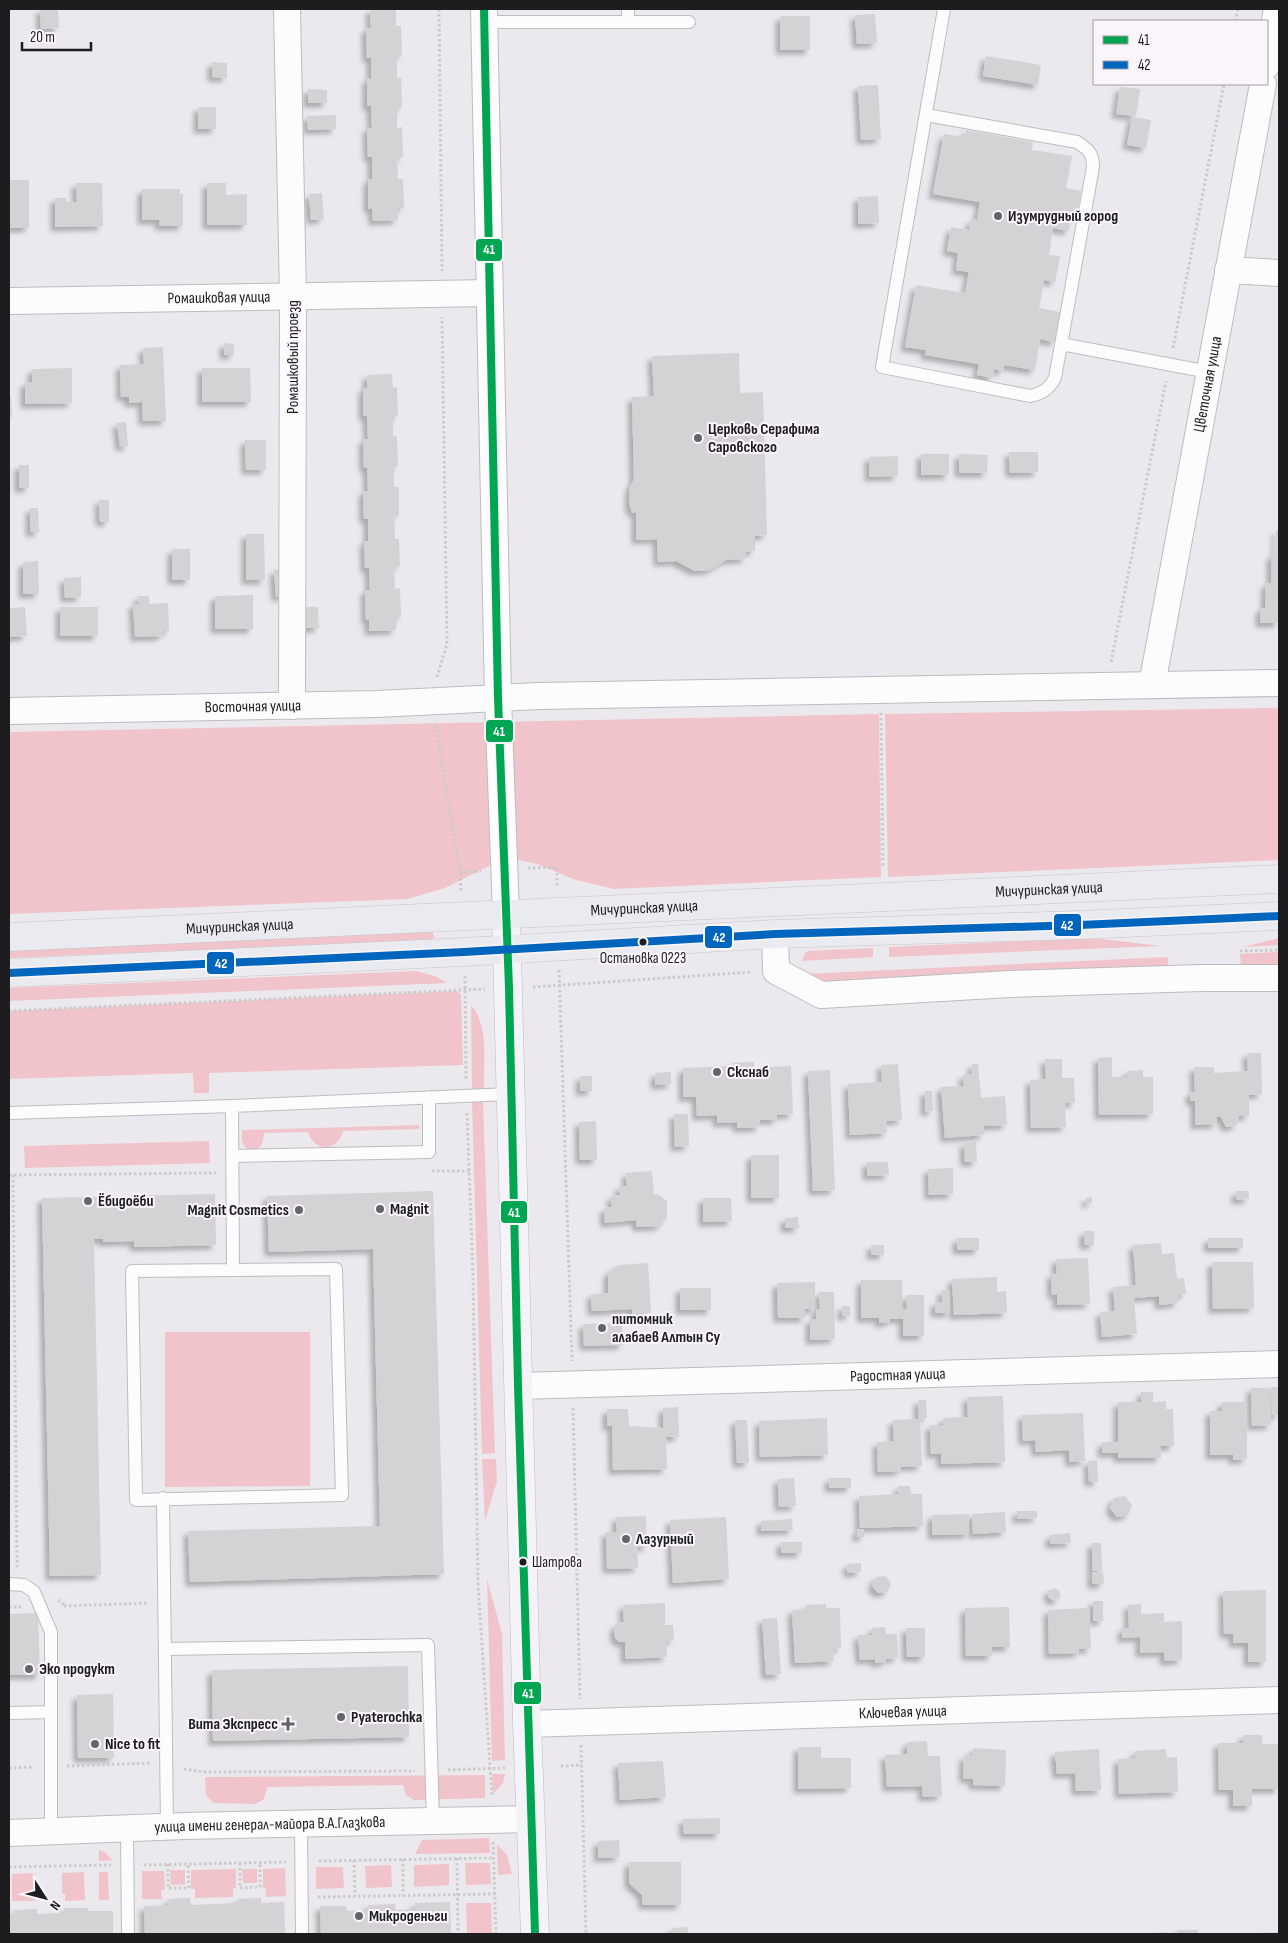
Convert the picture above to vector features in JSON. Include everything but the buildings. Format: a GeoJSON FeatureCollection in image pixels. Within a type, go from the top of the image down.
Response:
{"type":"FeatureCollection","features":[{"type":"Feature","properties":{"kind":"main road","name":"Мичуринская улица"},"geometry":{"type":"LineString","coordinates":[[9,937],[1279,879]]}},
{"type":"Feature","properties":{"kind":"main road"},"geometry":{"type":"LineString","coordinates":[[506,914],[527,1724],[535,1934]]}},
{"type":"Feature","properties":{"kind":"main road"},"geometry":{"type":"LineString","coordinates":[[9,973],[508,950],[775,934],[1070,925],[1279,916]]}},
{"type":"Feature","properties":{"kind":"street","name":"Ромашковый проезд"},"geometry":{"type":"LineString","coordinates":[[287,9],[293,295],[292,706]]}},
{"type":"Feature","properties":{"kind":"street"},"geometry":{"type":"LineString","coordinates":[[1268,60],[1278,9]]}},
{"type":"Feature","properties":{"kind":"street"},"geometry":{"type":"LineString","coordinates":[[484,15],[498,698],[506,914]]}},
{"type":"Feature","properties":{"kind":"street","name":"Цветочная улица"},"geometry":{"type":"LineString","coordinates":[[1152,685],[1263,85]]}},
{"type":"Feature","properties":{"kind":"street"},"geometry":{"type":"LineString","coordinates":[[1228,270],[1279,273]]}},
{"type":"Feature","properties":{"kind":"street","name":"Ромашковая улица"},"geometry":{"type":"LineString","coordinates":[[9,301],[442,292],[489,293]]}},
{"type":"Feature","properties":{"kind":"street","name":"Восточная улица"},"geometry":{"type":"LineString","coordinates":[[9,711],[292,706],[498,698],[881,689],[1279,683]]}},
{"type":"Feature","properties":{"kind":"street"},"geometry":{"type":"LineString","coordinates":[[775,934],[776,971],[821,995],[1010,984],[1201,978],[1279,978]]}},
{"type":"Feature","properties":{"kind":"street","name":"Радостная улица"},"geometry":{"type":"LineString","coordinates":[[518,1386],[1279,1364]]}},
{"type":"Feature","properties":{"kind":"street","name":"Ключевая улица"},"geometry":{"type":"LineString","coordinates":[[527,1724],[1279,1700]]}},
{"type":"Feature","properties":{"kind":"street","name":"улица имени генерал-майора В.А.Глазкова"},"geometry":{"type":"LineString","coordinates":[[9,1833],[531,1819]]}},
{"type":"Feature","properties":{"kind":"lane"},"geometry":{"type":"LineString","coordinates":[[628,9],[628,22]]}},
{"type":"Feature","properties":{"kind":"lane"},"geometry":{"type":"LineString","coordinates":[[926,115],[1077,142],[1090,151],[1093,167],[1061,344],[1054,378],[1050,388],[1042,394],[1030,396],[882,367],[944,9]]}},
{"type":"Feature","properties":{"kind":"lane"},"geometry":{"type":"LineString","coordinates":[[484,15],[628,22],[689,22]]}},
{"type":"Feature","properties":{"kind":"lane"},"geometry":{"type":"LineString","coordinates":[[1061,344],[1169,366],[1209,372]]}},
{"type":"Feature","properties":{"kind":"lane"},"geometry":{"type":"LineString","coordinates":[[9,1113],[511,1094]]}},
{"type":"Feature","properties":{"kind":"lane"},"geometry":{"type":"LineString","coordinates":[[233,1156],[429,1152],[429,1097]]}},
{"type":"Feature","properties":{"kind":"lane"},"geometry":{"type":"LineString","coordinates":[[232,1106],[233,1270]]}},
{"type":"Feature","properties":{"kind":"lane"},"geometry":{"type":"LineString","coordinates":[[336,1269],[342,1495],[136,1500],[132,1271],[233,1270],[336,1269]]}},
{"type":"Feature","properties":{"kind":"lane"},"geometry":{"type":"LineString","coordinates":[[163,1498],[167,1828]]}},
{"type":"Feature","properties":{"kind":"lane"},"geometry":{"type":"LineString","coordinates":[[9,1584],[24,1585],[34,1592],[51,1632],[51,1832]]}},
{"type":"Feature","properties":{"kind":"lane"},"geometry":{"type":"LineString","coordinates":[[165,1648],[428,1644],[433,1822]]}},
{"type":"Feature","properties":{"kind":"lane"},"geometry":{"type":"LineString","coordinates":[[9,1713],[51,1712]]}},
{"type":"Feature","properties":{"kind":"lane"},"geometry":{"type":"LineString","coordinates":[[302,1826],[302,1934]]}},
{"type":"Feature","properties":{"kind":"lane"},"geometry":{"type":"LineString","coordinates":[[127,1830],[128,1934]]}},
{"type":"Feature","properties":{"kind":"path"},"geometry":{"type":"LineString","coordinates":[[435,684],[447,644],[439,9]]}},
{"type":"Feature","properties":{"kind":"path"},"geometry":{"type":"LineString","coordinates":[[1107,685],[1224,85]]}},
{"type":"Feature","properties":{"kind":"path"},"geometry":{"type":"LineString","coordinates":[[881,689],[883,868]]}},
{"type":"Feature","properties":{"kind":"path"},"geometry":{"type":"LineString","coordinates":[[436,723],[460,872],[462,916]]}},
{"type":"Feature","properties":{"kind":"path"},"geometry":{"type":"LineString","coordinates":[[460,872],[557,867],[558,911]]}},
{"type":"Feature","properties":{"kind":"path"},"geometry":{"type":"LineString","coordinates":[[558,947],[572,1384],[586,1934]]}},
{"type":"Feature","properties":{"kind":"path"},"geometry":{"type":"LineString","coordinates":[[464,952],[466,1096],[473,1275],[478,1584],[491,1769],[496,1934]]}},
{"type":"Feature","properties":{"kind":"path"},"geometry":{"type":"LineString","coordinates":[[9,1011],[509,988]]}},
{"type":"Feature","properties":{"kind":"path"},"geometry":{"type":"LineString","coordinates":[[17,1570],[11,1175],[233,1172]]}},
{"type":"Feature","properties":{"kind":"path"},"geometry":{"type":"LineString","coordinates":[[52,1596],[66,1606]]}},
{"type":"Feature","properties":{"kind":"path"},"geometry":{"type":"LineString","coordinates":[[56,1606],[165,1603]]}},
{"type":"Feature","properties":{"kind":"path"},"geometry":{"type":"LineString","coordinates":[[9,1607],[28,1607]]}},
{"type":"Feature","properties":{"kind":"path"},"geometry":{"type":"LineString","coordinates":[[9,1768],[148,1763],[206,1772],[508,1768]]}},
{"type":"Feature","properties":{"kind":"path"},"geometry":{"type":"LineString","coordinates":[[560,1766],[582,1765]]}},
{"type":"Feature","properties":{"kind":"path"},"geometry":{"type":"LineString","coordinates":[[457,1858],[458,1934]]}},
{"type":"Feature","properties":{"kind":"path"},"geometry":{"type":"LineString","coordinates":[[9,1867],[494,1858]]}},
{"type":"Feature","properties":{"kind":"path"},"geometry":{"type":"LineString","coordinates":[[403,1859],[403,1895]]}},
{"type":"Feature","properties":{"kind":"path"},"geometry":{"type":"LineString","coordinates":[[354,1860],[355,1896]]}},
{"type":"Feature","properties":{"kind":"path"},"geometry":{"type":"LineString","coordinates":[[240,1863],[240,1888],[260,1887],[260,1862]]}},
{"type":"Feature","properties":{"kind":"path"},"geometry":{"type":"LineString","coordinates":[[168,1864],[168,1888],[189,1888],[188,1864]]}},
{"type":"Feature","properties":{"kind":"path"},"geometry":{"type":"LineString","coordinates":[[315,1897],[495,1894]]}},
{"type":"Feature","properties":{"kind":"shaded area"},"geometry":{"type":"Polygon","coordinates":[[[1279,708],[1279,860],[888,877],[885,714],[1279,708]]]}},
{"type":"Feature","properties":{"kind":"shaded area"},"geometry":{"type":"Polygon","coordinates":[[[879,714],[881,877],[614,889],[576,880],[537,864],[514,859],[491,865],[445,888],[407,899],[9,914],[9,732],[879,714]]]}},
{"type":"Feature","properties":{"kind":"shaded area"},"geometry":{"type":"Polygon","coordinates":[[[432,930],[434,938],[429,940],[9,958],[9,948],[432,930]]]}},
{"type":"Feature","properties":{"kind":"shaded area"},"geometry":{"type":"Polygon","coordinates":[[[1093,938],[1161,946],[889,957],[889,947],[1093,938]]]}},
{"type":"Feature","properties":{"kind":"shaded area"},"geometry":{"type":"Polygon","coordinates":[[[1279,938],[1279,945],[1243,947],[1279,938]]]}},
{"type":"Feature","properties":{"kind":"shaded area"},"geometry":{"type":"Polygon","coordinates":[[[873,948],[873,957],[802,961],[805,953],[809,951],[873,948]]]}},
{"type":"Feature","properties":{"kind":"shaded area"},"geometry":{"type":"Polygon","coordinates":[[[1279,952],[1279,965],[1241,967],[1240,954],[1279,952]]]}},
{"type":"Feature","properties":{"kind":"shaded area"},"geometry":{"type":"Polygon","coordinates":[[[1168,957],[1168,970],[818,982],[804,974],[1168,957]]]}},
{"type":"Feature","properties":{"kind":"shaded area"},"geometry":{"type":"Polygon","coordinates":[[[416,971],[435,976],[447,983],[9,1001],[9,988],[416,971]]]}},
{"type":"Feature","properties":{"kind":"shaded area"},"geometry":{"type":"Polygon","coordinates":[[[457,991],[461,995],[463,1065],[209,1073],[209,1093],[194,1093],[193,1073],[9,1079],[9,1011],[457,991]]]}},
{"type":"Feature","properties":{"kind":"shaded area"},"geometry":{"type":"Polygon","coordinates":[[[471,1005],[481,1024],[484,1045],[484,1089],[472,1090],[471,1005]]]}},
{"type":"Feature","properties":{"kind":"shaded area"},"geometry":{"type":"Polygon","coordinates":[[[472,1102],[483,1102],[495,1453],[482,1454],[472,1102]]]}},
{"type":"Feature","properties":{"kind":"shaded area"},"geometry":{"type":"Polygon","coordinates":[[[419,1125],[419,1129],[343,1131],[336,1143],[326,1147],[316,1144],[308,1132],[264,1133],[262,1144],[253,1151],[245,1147],[242,1141],[242,1130],[419,1125]]]}},
{"type":"Feature","properties":{"kind":"shaded area"},"geometry":{"type":"Polygon","coordinates":[[[209,1141],[210,1163],[25,1168],[24,1146],[209,1141]]]}},
{"type":"Feature","properties":{"kind":"shaded area"},"geometry":{"type":"Polygon","coordinates":[[[165,1332],[310,1332],[310,1486],[165,1487],[165,1332]]]}},
{"type":"Feature","properties":{"kind":"shaded area"},"geometry":{"type":"Polygon","coordinates":[[[482,1459],[496,1459],[497,1481],[485,1521],[482,1459]]]}},
{"type":"Feature","properties":{"kind":"shaded area"},"geometry":{"type":"Polygon","coordinates":[[[487,1579],[502,1634],[505,1760],[492,1761],[487,1579]]]}},
{"type":"Feature","properties":{"kind":"shaded area"},"geometry":{"type":"Polygon","coordinates":[[[492,1774],[505,1774],[503,1783],[493,1794],[492,1774]]]}},
{"type":"Feature","properties":{"kind":"shaded area"},"geometry":{"type":"Polygon","coordinates":[[[485,1775],[485,1798],[414,1800],[406,1795],[403,1785],[268,1787],[263,1800],[255,1804],[213,1803],[206,1795],[205,1777],[485,1775]]]}},
{"type":"Feature","properties":{"kind":"shaded area"},"geometry":{"type":"Polygon","coordinates":[[[489,1838],[490,1853],[415,1854],[422,1840],[489,1838]]]}},
{"type":"Feature","properties":{"kind":"shaded area"},"geometry":{"type":"Polygon","coordinates":[[[497,1844],[507,1855],[512,1874],[498,1875],[497,1844]]]}},
{"type":"Feature","properties":{"kind":"shaded area"},"geometry":{"type":"Polygon","coordinates":[[[99,1850],[105,1852],[112,1860],[99,1861],[99,1850]]]}},
{"type":"Feature","properties":{"kind":"shaded area"},"geometry":{"type":"Polygon","coordinates":[[[465,1863],[490,1863],[491,1884],[466,1885],[465,1863]]]}},
{"type":"Feature","properties":{"kind":"shaded area"},"geometry":{"type":"Polygon","coordinates":[[[449,1864],[449,1885],[414,1887],[414,1865],[449,1864]]]}},
{"type":"Feature","properties":{"kind":"shaded area"},"geometry":{"type":"Polygon","coordinates":[[[391,1865],[392,1887],[366,1888],[365,1866],[391,1865]]]}},
{"type":"Feature","properties":{"kind":"shaded area"},"geometry":{"type":"Polygon","coordinates":[[[316,1867],[343,1867],[344,1888],[316,1889],[316,1867]]]}},
{"type":"Feature","properties":{"kind":"shaded area"},"geometry":{"type":"Polygon","coordinates":[[[285,1868],[286,1896],[266,1897],[266,1888],[263,1888],[263,1869],[285,1868]]]}},
{"type":"Feature","properties":{"kind":"shaded area"},"geometry":{"type":"Polygon","coordinates":[[[236,1869],[236,1888],[233,1889],[233,1897],[195,1898],[195,1889],[191,1889],[191,1870],[236,1869]]]}},
{"type":"Feature","properties":{"kind":"shaded area"},"geometry":{"type":"Polygon","coordinates":[[[242,1869],[257,1869],[257,1883],[243,1883],[242,1869]]]}},
{"type":"Feature","properties":{"kind":"shaded area"},"geometry":{"type":"Polygon","coordinates":[[[170,1870],[185,1870],[185,1884],[171,1885],[170,1870]]]}},
{"type":"Feature","properties":{"kind":"shaded area"},"geometry":{"type":"Polygon","coordinates":[[[142,1871],[164,1871],[165,1890],[161,1890],[162,1899],[142,1899],[142,1871]]]}},
{"type":"Feature","properties":{"kind":"shaded area"},"geometry":{"type":"Polygon","coordinates":[[[84,1872],[85,1900],[65,1901],[65,1894],[62,1894],[62,1873],[84,1872]]]}},
{"type":"Feature","properties":{"kind":"shaded area"},"geometry":{"type":"Polygon","coordinates":[[[99,1872],[108,1872],[109,1900],[99,1900],[99,1872]]]}},
{"type":"Feature","properties":{"kind":"shaded area"},"geometry":{"type":"Polygon","coordinates":[[[35,1873],[35,1901],[12,1901],[12,1874],[35,1873]]]}},
{"type":"Feature","properties":{"kind":"shaded area"},"geometry":{"type":"Polygon","coordinates":[[[466,1903],[491,1903],[492,1934],[467,1934],[466,1903]]]}},
{"type":"Feature","properties":{"kind":"transit line","name":"41"},"geometry":{"type":"LineString","coordinates":[[484,9],[498,698],[509,988],[518,1386],[535,1934]]}},
{"type":"Feature","properties":{"kind":"transit line","name":"42"},"geometry":{"type":"LineString","coordinates":[[9,973],[464,952],[775,934],[1080,925],[1279,916]]}},
{"type":"Feature","properties":{"kind":"place","name":"Изумрудный город"},"geometry":{"type":"Point","coordinates":[998,216]}},
{"type":"Feature","properties":{"kind":"place","name":"Церковь Серафима Саровского"},"geometry":{"type":"Point","coordinates":[698,438]}},
{"type":"Feature","properties":{"kind":"place","name":"Остановка 0223"},"geometry":{"type":"Point","coordinates":[643,942]}},
{"type":"Feature","properties":{"kind":"place","name":"Скснаб"},"geometry":{"type":"Point","coordinates":[717,1072]}},
{"type":"Feature","properties":{"kind":"place","name":"Ёбидоёби"},"geometry":{"type":"Point","coordinates":[88,1201]}},
{"type":"Feature","properties":{"kind":"place","name":"Magnit"},"geometry":{"type":"Point","coordinates":[380,1209]}},
{"type":"Feature","properties":{"kind":"place","name":"Magnit Cosmetics"},"geometry":{"type":"Point","coordinates":[299,1210]}},
{"type":"Feature","properties":{"kind":"place","name":"питомник алабаев Алтын Су"},"geometry":{"type":"Point","coordinates":[602,1328]}},
{"type":"Feature","properties":{"kind":"place","name":"Лазурный"},"geometry":{"type":"Point","coordinates":[626,1539]}},
{"type":"Feature","properties":{"kind":"place","name":"Шатрова"},"geometry":{"type":"Point","coordinates":[523,1562]}},
{"type":"Feature","properties":{"kind":"place","name":"Эко продукт"},"geometry":{"type":"Point","coordinates":[29,1669]}},
{"type":"Feature","properties":{"kind":"place","name":"Pyaterochka"},"geometry":{"type":"Point","coordinates":[341,1717]}},
{"type":"Feature","properties":{"kind":"place","name":"Вита Экспресс"},"geometry":{"type":"Point","coordinates":[288,1724]}},
{"type":"Feature","properties":{"kind":"place","name":"Nice to fit"},"geometry":{"type":"Point","coordinates":[95,1744]}},
{"type":"Feature","properties":{"kind":"place","name":"Микроденьги"},"geometry":{"type":"Point","coordinates":[359,1916]}}]}
